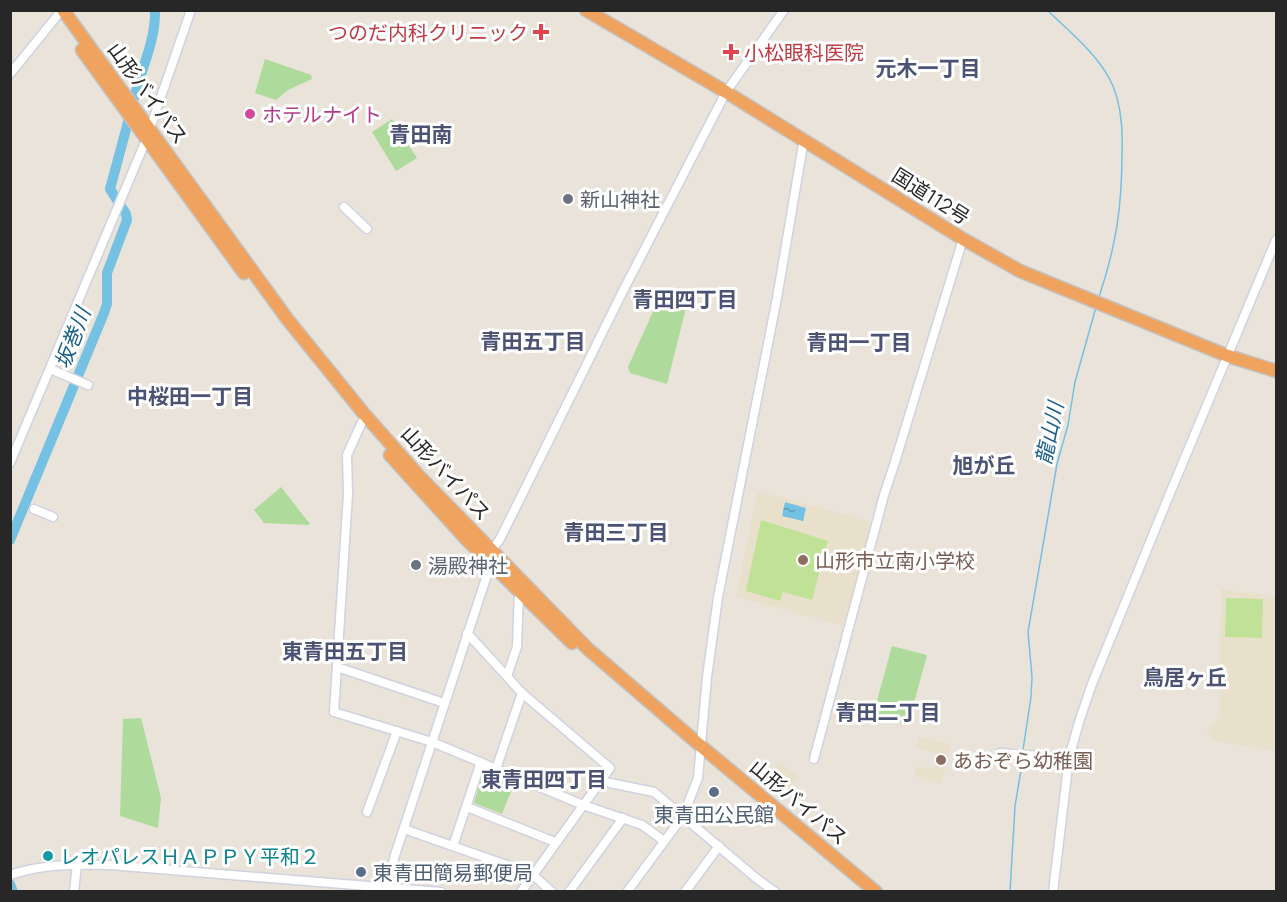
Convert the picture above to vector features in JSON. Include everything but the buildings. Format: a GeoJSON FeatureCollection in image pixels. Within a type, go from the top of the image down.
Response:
{"type":"FeatureCollection","features":[{"type":"Feature","properties":{"kind":"highway","name":"国道112号"},"geometry":{"type":"LineString","coordinates":[[586,10],[726,92],[1020,271],[1228,356],[1276,371]]}},
{"type":"Feature","properties":{"kind":"highway","name":"山形バイパス"},"geometry":{"type":"LineString","coordinates":[[58,12],[288,320],[365,415],[419,476],[588,649],[701,751],[866,891]]}},
{"type":"Feature","properties":{"kind":"highway","name":"山形バイパス"},"geometry":{"type":"LineString","coordinates":[[148,134],[278,318],[362,422],[467,540],[603,673],[876,891]]}},
{"type":"Feature","properties":{"kind":"street"},"geometry":{"type":"LineString","coordinates":[[10,463],[148,134],[191,10]]}},
{"type":"Feature","properties":{"kind":"street"},"geometry":{"type":"LineString","coordinates":[[385,890],[444,702],[491,563],[492,550],[500,539],[624,289],[726,92],[784,10]]}},
{"type":"Feature","properties":{"kind":"street"},"geometry":{"type":"LineString","coordinates":[[10,74],[58,12]]}},
{"type":"Feature","properties":{"kind":"street"},"geometry":{"type":"LineString","coordinates":[[627,891],[682,816],[698,778],[707,677],[718,597],[777,298],[804,140]]}},
{"type":"Feature","properties":{"kind":"street"},"geometry":{"type":"LineString","coordinates":[[344,207],[367,229]]}},
{"type":"Feature","properties":{"kind":"street"},"geometry":{"type":"LineString","coordinates":[[814,759],[884,495],[963,238]]}},
{"type":"Feature","properties":{"kind":"street"},"geometry":{"type":"LineString","coordinates":[[1053,891],[1069,758],[1092,684],[1276,240]]}},
{"type":"Feature","properties":{"kind":"street"},"geometry":{"type":"LineString","coordinates":[[50,369],[88,385]]}},
{"type":"Feature","properties":{"kind":"street"},"geometry":{"type":"LineString","coordinates":[[362,422],[346,455],[348,494],[334,712],[432,742],[583,805],[642,825],[664,842]]}},
{"type":"Feature","properties":{"kind":"street"},"geometry":{"type":"LineString","coordinates":[[34,509],[53,517]]}},
{"type":"Feature","properties":{"kind":"street"},"geometry":{"type":"LineString","coordinates":[[507,676],[517,647],[519,590]]}},
{"type":"Feature","properties":{"kind":"street"},"geometry":{"type":"LineString","coordinates":[[467,633],[522,693],[610,768],[521,891]]}},
{"type":"Feature","properties":{"kind":"street"},"geometry":{"type":"LineString","coordinates":[[338,667],[444,702]]}},
{"type":"Feature","properties":{"kind":"street"},"geometry":{"type":"LineString","coordinates":[[496,769],[522,693]]}},
{"type":"Feature","properties":{"kind":"street"},"geometry":{"type":"LineString","coordinates":[[367,812],[397,730]]}},
{"type":"Feature","properties":{"kind":"street"},"geometry":{"type":"LineString","coordinates":[[1000,753],[1069,758]]}},
{"type":"Feature","properties":{"kind":"street"},"geometry":{"type":"LineString","coordinates":[[453,846],[481,762]]}},
{"type":"Feature","properties":{"kind":"street"},"geometry":{"type":"LineString","coordinates":[[600,781],[620,787],[654,792],[775,891]]}},
{"type":"Feature","properties":{"kind":"street"},"geometry":{"type":"LineString","coordinates":[[467,807],[555,842]]}},
{"type":"Feature","properties":{"kind":"street"},"geometry":{"type":"LineString","coordinates":[[569,891],[623,818]]}},
{"type":"Feature","properties":{"kind":"street"},"geometry":{"type":"LineString","coordinates":[[404,829],[532,874],[552,891]]}},
{"type":"Feature","properties":{"kind":"street"},"geometry":{"type":"LineString","coordinates":[[685,891],[719,846]]}},
{"type":"Feature","properties":{"kind":"street"},"geometry":{"type":"LineString","coordinates":[[74,891],[76,864]]}},
{"type":"Feature","properties":{"kind":"street"},"geometry":{"type":"LineString","coordinates":[[12,874],[76,864],[385,890],[441,891]]}},
{"type":"Feature","properties":{"kind":"shaded area","name":"山形市立南小学校"},"geometry":{"type":"Polygon","coordinates":[[[758,491],[872,522],[845,626],[736,597],[758,491]]]}},
{"type":"Feature","properties":{"kind":"shaded area"},"geometry":{"type":"Polygon","coordinates":[[[1221,589],[1276,597],[1276,751],[1215,741],[1207,733],[1220,715],[1221,589]]]}},
{"type":"Feature","properties":{"kind":"shaded area","name":"あおぞら幼稚園"},"geometry":{"type":"Polygon","coordinates":[[[919,737],[949,744],[941,784],[915,776],[915,770],[918,767],[933,769],[937,753],[916,748],[919,737]]]}},
{"type":"Feature","properties":{"kind":"shaded area"},"geometry":{"type":"Polygon","coordinates":[[[778,762],[798,777],[781,799],[762,784],[778,762]]]}},
{"type":"Feature","properties":{"kind":"green space"},"geometry":{"type":"Polygon","coordinates":[[[265,59],[311,75],[312,79],[288,90],[276,100],[255,93],[265,59]]]}},
{"type":"Feature","properties":{"kind":"green space"},"geometry":{"type":"Polygon","coordinates":[[[392,119],[417,158],[396,171],[372,132],[392,119]]]}},
{"type":"Feature","properties":{"kind":"green space"},"geometry":{"type":"Polygon","coordinates":[[[661,294],[689,296],[667,384],[630,373],[628,367],[661,294]]]}},
{"type":"Feature","properties":{"kind":"green space"},"geometry":{"type":"Polygon","coordinates":[[[281,487],[310,524],[264,523],[254,510],[281,487]]]}},
{"type":"Feature","properties":{"kind":"green space"},"geometry":{"type":"Polygon","coordinates":[[[761,520],[828,541],[812,600],[783,592],[780,601],[746,591],[761,520]]]}},
{"type":"Feature","properties":{"kind":"green space"},"geometry":{"type":"Polygon","coordinates":[[[1226,598],[1263,599],[1262,638],[1225,637],[1226,598]]]}},
{"type":"Feature","properties":{"kind":"green space"},"geometry":{"type":"Polygon","coordinates":[[[892,646],[927,655],[908,725],[873,715],[892,646]]]}},
{"type":"Feature","properties":{"kind":"green space"},"geometry":{"type":"Polygon","coordinates":[[[141,718],[161,798],[158,828],[120,816],[123,719],[141,718]]]}},
{"type":"Feature","properties":{"kind":"green space"},"geometry":{"type":"Polygon","coordinates":[[[484,769],[515,782],[502,814],[474,803],[484,769]]]}},
{"type":"Feature","properties":{"kind":"water"},"geometry":{"type":"Polygon","coordinates":[[[785,502],[806,508],[803,521],[782,516],[785,502]]]}},
{"type":"Feature","properties":{"kind":"waterway","name":"坂巻川"},"geometry":{"type":"LineString","coordinates":[[134,98],[151,44],[155,10]]}},
{"type":"Feature","properties":{"kind":"waterway","name":"龍山川"},"geometry":{"type":"LineString","coordinates":[[1047,10],[1084,45],[1100,65],[1113,86],[1120,111],[1122,173],[1119,209],[1110,261],[1099,297]]}},
{"type":"Feature","properties":{"kind":"waterway","name":"坂巻川"},"geometry":{"type":"LineString","coordinates":[[10,540],[107,304],[107,273],[127,220],[126,214],[110,189],[131,111]]}},
{"type":"Feature","properties":{"kind":"waterway","name":"龍山川"},"geometry":{"type":"LineString","coordinates":[[1023,750],[1032,677],[1028,632],[1057,464],[1068,425],[1075,382],[1096,307]]}},
{"type":"Feature","properties":{"kind":"waterway","name":"龍山川"},"geometry":{"type":"LineString","coordinates":[[1010,892],[1015,806],[1023,758]]}},
{"type":"Feature","properties":{"kind":"waterway"},"geometry":{"type":"LineString","coordinates":[[10,884],[13,892]]}},
{"type":"Feature","properties":{"kind":"place","name":"つのだ内科クリニック"},"geometry":{"type":"Point","coordinates":[541,32]}},
{"type":"Feature","properties":{"kind":"place","name":"小松眼科医院"},"geometry":{"type":"Point","coordinates":[731,52]}},
{"type":"Feature","properties":{"kind":"place","name":"ホテルナイト"},"geometry":{"type":"Point","coordinates":[250,114]}},
{"type":"Feature","properties":{"kind":"place","name":"新山神社"},"geometry":{"type":"Point","coordinates":[568,199]}},
{"type":"Feature","properties":{"kind":"place","name":"山形市立南小学校"},"geometry":{"type":"Point","coordinates":[803,560]}},
{"type":"Feature","properties":{"kind":"place","name":"湯殿神社"},"geometry":{"type":"Point","coordinates":[416,565]}},
{"type":"Feature","properties":{"kind":"place","name":"あおぞら幼稚園"},"geometry":{"type":"Point","coordinates":[941,760]}},
{"type":"Feature","properties":{"kind":"place","name":"東青田公民館"},"geometry":{"type":"Point","coordinates":[714,792]}},
{"type":"Feature","properties":{"kind":"place","name":"レオパレスＨＡＰＰＹ平和２"},"geometry":{"type":"Point","coordinates":[48,856]}},
{"type":"Feature","properties":{"kind":"place","name":"東青田簡易郵便局"},"geometry":{"type":"Point","coordinates":[361,872]}},
{"type":"Feature","properties":{"kind":"district","name":"元木一丁目"},"geometry":{"type":"Point","coordinates":[928,68]}},
{"type":"Feature","properties":{"kind":"district","name":"青田南"},"geometry":{"type":"Point","coordinates":[421,134]}},
{"type":"Feature","properties":{"kind":"district","name":"青田四丁目"},"geometry":{"type":"Point","coordinates":[685,299]}},
{"type":"Feature","properties":{"kind":"district","name":"青田五丁目"},"geometry":{"type":"Point","coordinates":[533,341]}},
{"type":"Feature","properties":{"kind":"district","name":"青田一丁目"},"geometry":{"type":"Point","coordinates":[859,342]}},
{"type":"Feature","properties":{"kind":"district","name":"中桜田一丁目"},"geometry":{"type":"Point","coordinates":[190,396]}},
{"type":"Feature","properties":{"kind":"district","name":"旭が丘"},"geometry":{"type":"Point","coordinates":[984,465]}},
{"type":"Feature","properties":{"kind":"district","name":"青田三丁目"},"geometry":{"type":"Point","coordinates":[616,532]}},
{"type":"Feature","properties":{"kind":"district","name":"東青田五丁目"},"geometry":{"type":"Point","coordinates":[345,651]}},
{"type":"Feature","properties":{"kind":"district","name":"鳥居ヶ丘"},"geometry":{"type":"Point","coordinates":[1185,677]}},
{"type":"Feature","properties":{"kind":"district","name":"青田二丁目"},"geometry":{"type":"Point","coordinates":[888,712]}},
{"type":"Feature","properties":{"kind":"district","name":"東青田四丁目"},"geometry":{"type":"Point","coordinates":[544,779]}}]}
